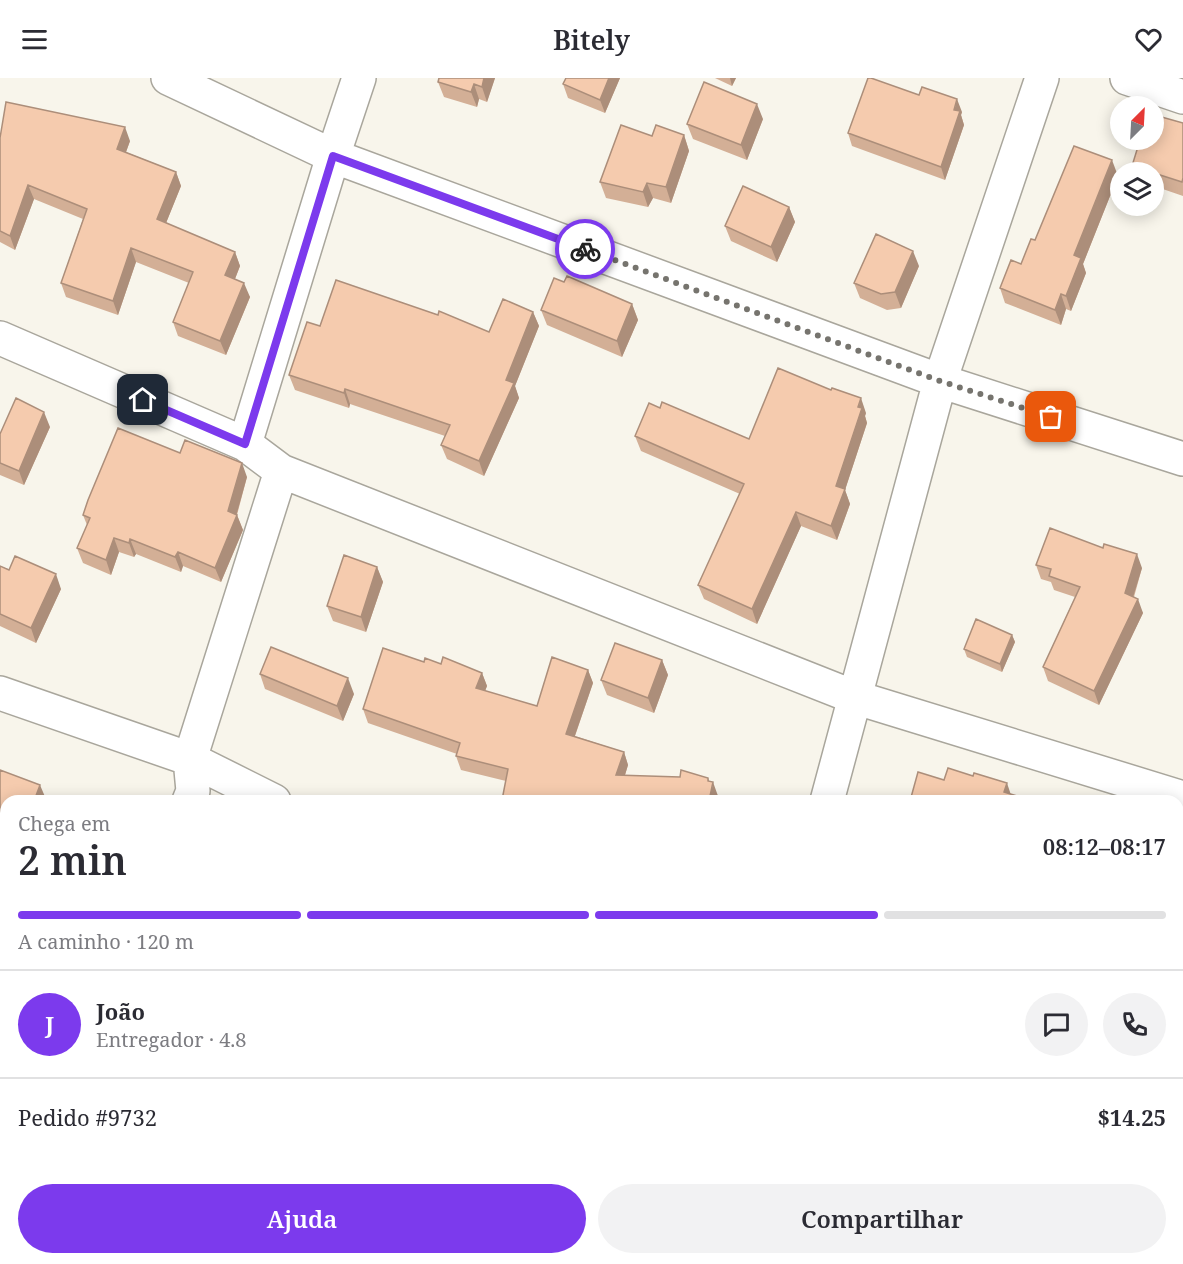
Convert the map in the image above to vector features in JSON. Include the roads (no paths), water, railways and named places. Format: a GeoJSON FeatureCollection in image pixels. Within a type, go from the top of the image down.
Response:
{"type":"FeatureCollection","features":[{"type":"Feature","properties":{"kind":"street"},"geometry":{"type":"LineString","coordinates":[[168,78],[333,156],[940,381],[1183,459]]}},
{"type":"Feature","properties":{"kind":"street"},"geometry":{"type":"LineString","coordinates":[[245,444],[333,156],[360,78]]}},
{"type":"Feature","properties":{"kind":"street"},"geometry":{"type":"LineString","coordinates":[[829,795],[940,381],[1042,78]]}},
{"type":"Feature","properties":{"kind":"street"},"geometry":{"type":"LineString","coordinates":[[1127,78],[1183,97]]}},
{"type":"Feature","properties":{"kind":"street"},"geometry":{"type":"LineString","coordinates":[[0,338],[245,444],[281,471],[854,697],[1173,795]]}},
{"type":"Feature","properties":{"kind":"street"},"geometry":{"type":"LineString","coordinates":[[191,795],[190,759],[281,471]]}},
{"type":"Feature","properties":{"kind":"street"},"geometry":{"type":"LineString","coordinates":[[0,693],[190,759],[262,795]]}}]}
